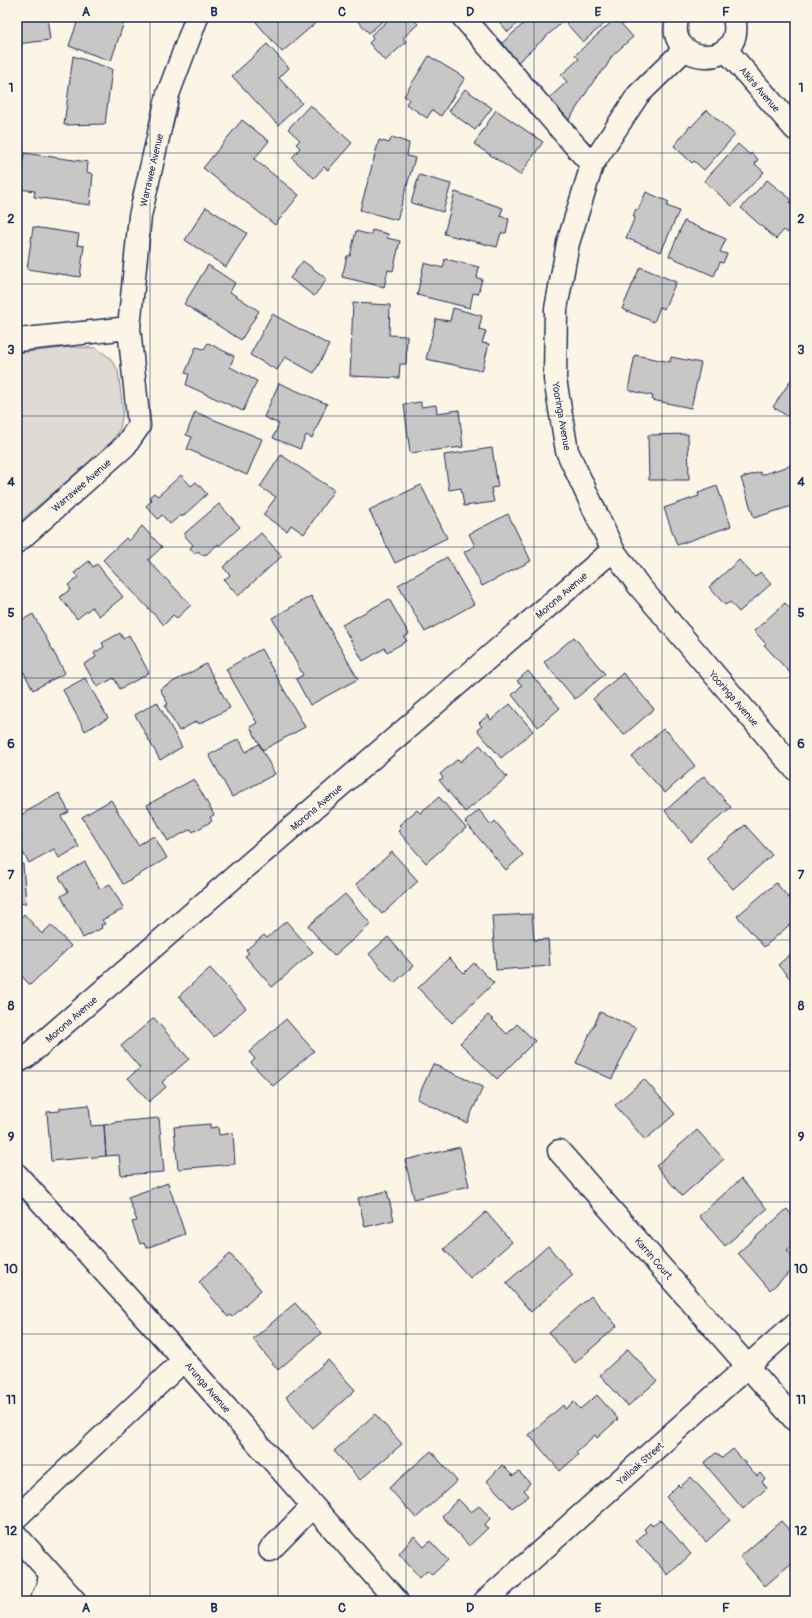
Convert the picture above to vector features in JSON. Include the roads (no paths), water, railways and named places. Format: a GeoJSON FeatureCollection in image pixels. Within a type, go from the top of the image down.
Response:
{"type":"FeatureCollection","features":[{"type":"Feature","properties":{"kind":"street","name":"Warrawee Avenue"},"geometry":{"type":"LineString","coordinates":[[17,542],[125,446],[139,426],[129,328],[140,216],[168,94],[197,17]]}},
{"type":"Feature","properties":{"kind":"street"},"geometry":{"type":"LineString","coordinates":[[463,17],[592,165]]}},
{"type":"Feature","properties":{"kind":"street"},"geometry":{"type":"LineString","coordinates":[[678,17],[676,22],[676,32],[679,41],[692,54],[700,57],[718,55],[726,50],[735,35],[736,25],[734,17]]}},
{"type":"Feature","properties":{"kind":"street","name":"Yooringa Avenue"},"geometry":{"type":"LineString","coordinates":[[685,48],[638,96],[592,165],[568,243],[556,309],[555,379],[567,451],[613,550],[639,586],[795,769]]}},
{"type":"Feature","properties":{"kind":"street","name":"Alkira Avenue"},"geometry":{"type":"LineString","coordinates":[[726,50],[795,129]]}},
{"type":"Feature","properties":{"kind":"street"},"geometry":{"type":"LineString","coordinates":[[17,340],[129,328]]}},
{"type":"Feature","properties":{"kind":"street","name":"Morona Avenue"},"geometry":{"type":"LineString","coordinates":[[17,1062],[26,1057],[613,550]]}},
{"type":"Feature","properties":{"kind":"street","name":"Karrin Court"},"geometry":{"type":"LineString","coordinates":[[559,1151],[795,1420]]}},
{"type":"Feature","properties":{"kind":"street","name":"Arunga Avenue"},"geometry":{"type":"LineString","coordinates":[[17,1175],[184,1360],[397,1601]]}},
{"type":"Feature","properties":{"kind":"street","name":"Yalloak Street"},"geometry":{"type":"LineString","coordinates":[[485,1601],[795,1324]]}},
{"type":"Feature","properties":{"kind":"street"},"geometry":{"type":"LineString","coordinates":[[17,1517],[184,1360]]}},
{"type":"Feature","properties":{"kind":"street"},"geometry":{"type":"LineString","coordinates":[[270,1550],[313,1506]]}},
{"type":"Feature","properties":{"kind":"street"},"geometry":{"type":"LineString","coordinates":[[17,1536],[75,1601]]}},
{"type":"Feature","properties":{"kind":"street"},"geometry":{"type":"LineString","coordinates":[[41,1601],[48,1586],[50,1574]]}}]}
